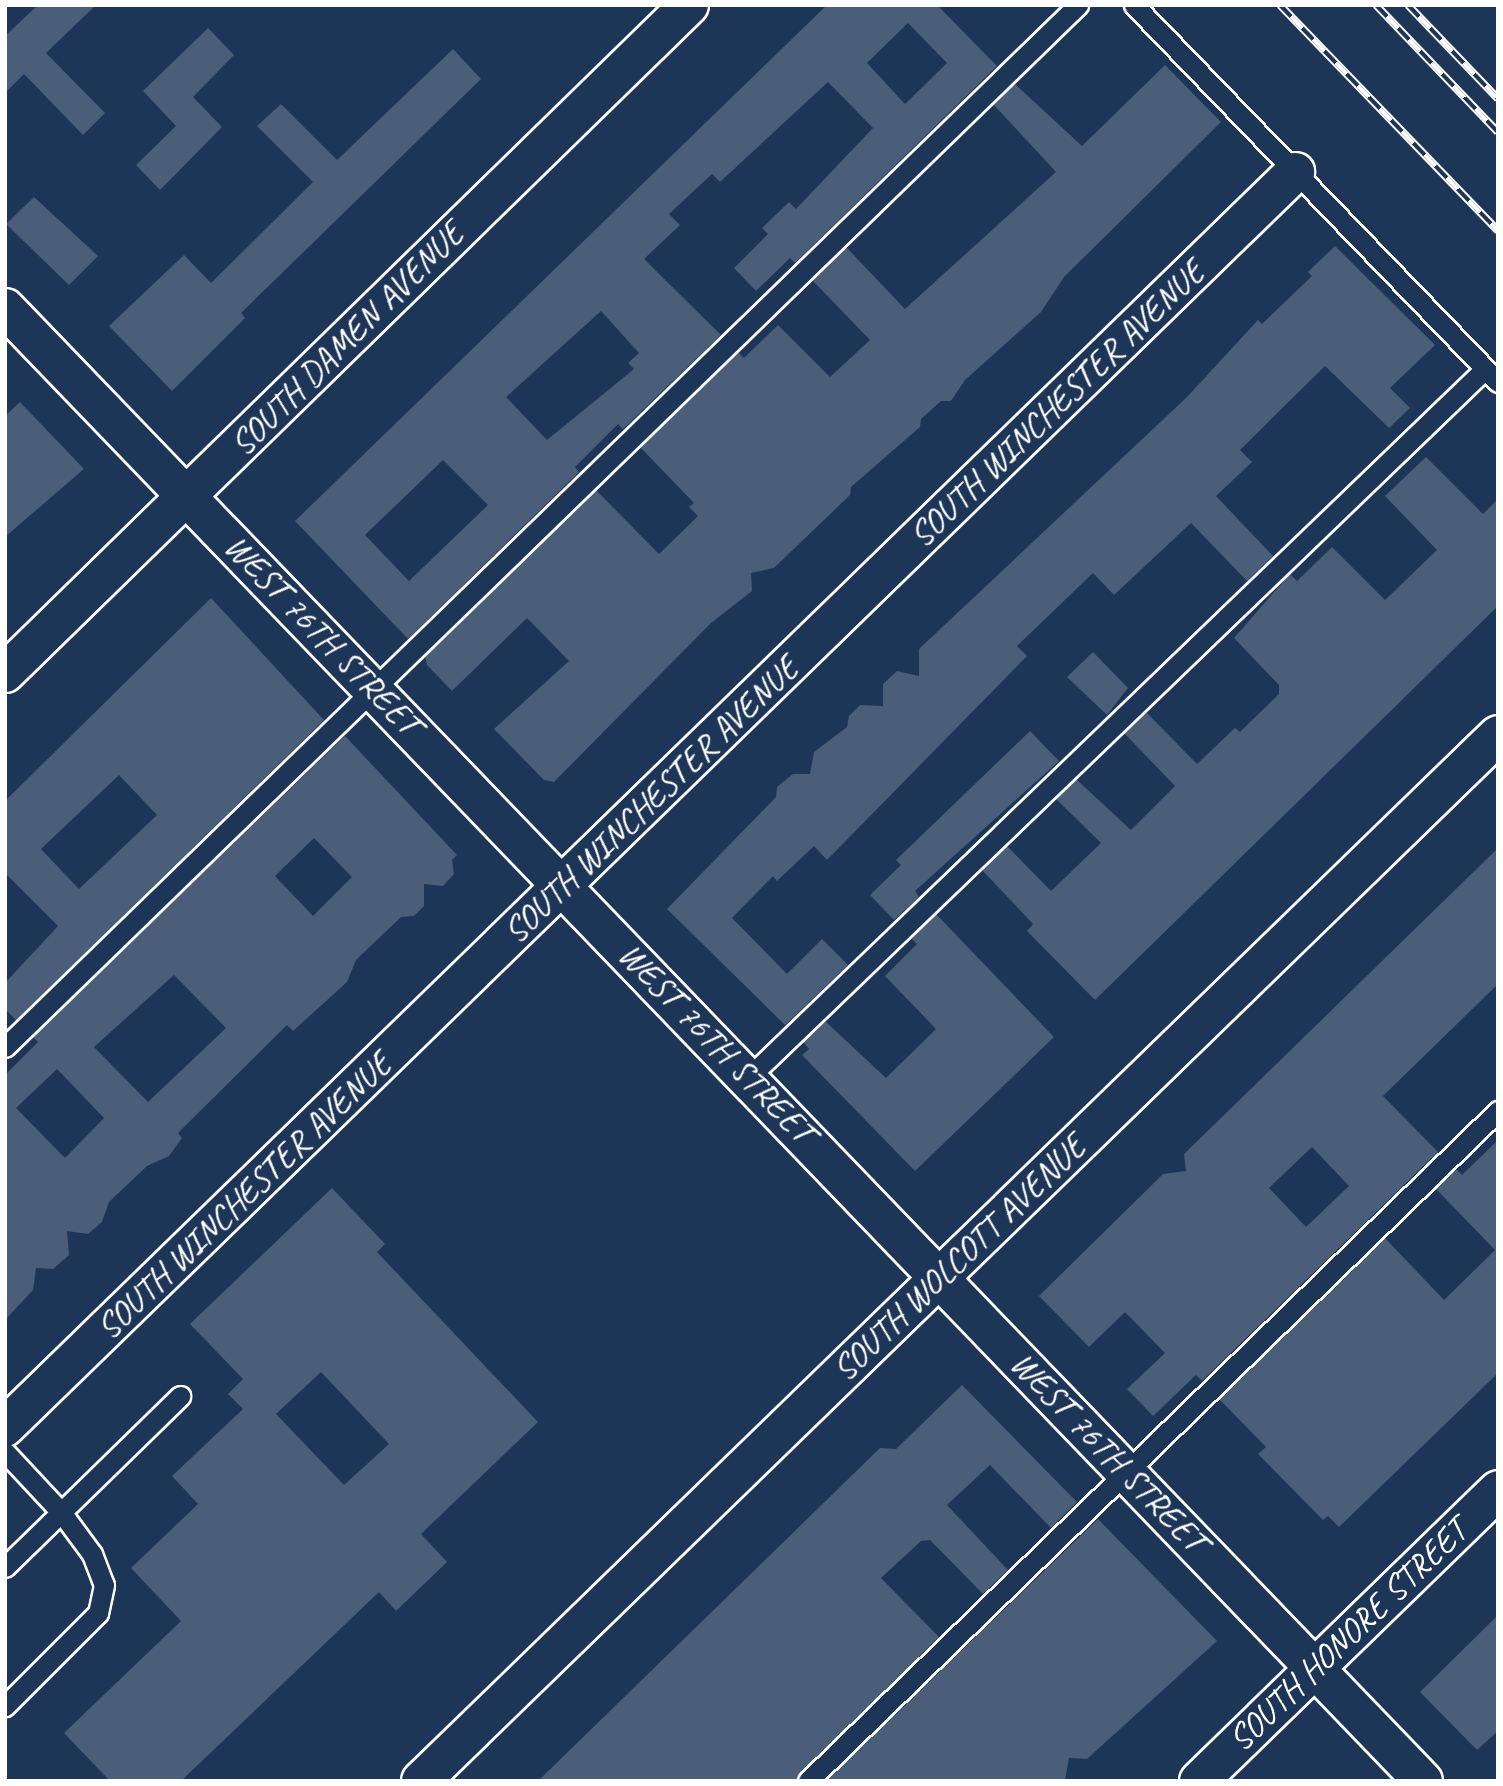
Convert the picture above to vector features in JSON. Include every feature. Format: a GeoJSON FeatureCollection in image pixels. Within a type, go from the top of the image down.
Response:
{"type":"FeatureCollection","features":[{"type":"Feature","properties":{"kind":"street","name":"SOUTH DAMEN AVENUE"},"geometry":{"type":"LineString","coordinates":[[5,673],[689,5]]}},
{"type":"Feature","properties":{"kind":"street","name":"SOUTH WINCHESTER AVENUE"},"geometry":{"type":"LineString","coordinates":[[5,1427],[1295,172]]}},
{"type":"Feature","properties":{"kind":"street","name":"WEST 76TH STREET"},"geometry":{"type":"LineString","coordinates":[[5,308],[565,885],[1423,1781]]}},
{"type":"Feature","properties":{"kind":"street","name":"SOUTH WOLCOTT AVENUE"},"geometry":{"type":"LineString","coordinates":[[421,1781],[1498,735]]}},
{"type":"Feature","properties":{"kind":"street","name":"SOUTH HONORE STREET"},"geometry":{"type":"LineString","coordinates":[[1199,1781],[1498,1490]]}},
{"type":"Feature","properties":{"kind":"lane"},"geometry":{"type":"LineString","coordinates":[[5,1047],[1078,5]]}},
{"type":"Feature","properties":{"kind":"lane"},"geometry":{"type":"LineString","coordinates":[[749,1077],[1492,376],[1134,5]]}},
{"type":"Feature","properties":{"kind":"lane"},"geometry":{"type":"LineString","coordinates":[[808,1781],[1498,1111]]}},
{"type":"Feature","properties":{"kind":"lane"},"geometry":{"type":"LineString","coordinates":[[5,1567],[180,1396]]}},
{"type":"Feature","properties":{"kind":"lane"},"geometry":{"type":"LineString","coordinates":[[5,1452],[61,1512],[92,1554],[104,1585],[98,1613],[5,1706]]}},
{"type":"Feature","properties":{"kind":"building"},"geometry":{"type":"Polygon","coordinates":[[[38,5],[96,5],[46,53],[105,113],[83,135],[24,74],[5,93],[5,36],[38,5]]]}},
{"type":"Feature","properties":{"kind":"building"},"geometry":{"type":"Polygon","coordinates":[[[827,5],[937,5],[997,66],[795,263],[790,258],[756,291],[734,268],[768,234],[762,228],[789,202],[796,209],[873,128],[828,82],[720,182],[712,174],[669,214],[680,225],[644,259],[721,335],[623,429],[618,424],[575,467],[579,472],[408,639],[295,521],[827,5]],[[908,23],[867,63],[905,104],[947,63],[908,23]],[[601,311],[506,397],[547,440],[634,369],[628,363],[639,353],[601,311]],[[443,460],[365,535],[409,581],[488,505],[443,460]]]}},
{"type":"Feature","properties":{"kind":"building"},"geometry":{"type":"Polygon","coordinates":[[[208,28],[234,55],[193,97],[222,127],[160,190],[136,165],[176,126],[143,91],[208,28]]]}},
{"type":"Feature","properties":{"kind":"building"},"geometry":{"type":"Polygon","coordinates":[[[453,49],[481,79],[241,313],[245,318],[172,391],[109,326],[184,255],[211,283],[313,182],[257,126],[281,104],[337,160],[453,49]]]}},
{"type":"Feature","properties":{"kind":"building"},"geometry":{"type":"Polygon","coordinates":[[[1165,65],[1221,122],[1064,277],[1041,312],[965,380],[951,401],[941,401],[921,419],[920,427],[851,487],[850,495],[774,568],[751,573],[752,591],[711,623],[554,782],[544,780],[494,729],[569,661],[527,618],[452,691],[427,665],[425,656],[596,490],[659,554],[698,516],[689,507],[694,503],[640,447],[738,352],[744,358],[778,325],[830,377],[870,340],[812,280],[846,247],[905,309],[1056,172],[993,104],[1015,84],[1082,146],[1165,65]]]}},
{"type":"Feature","properties":{"kind":"building"},"geometry":{"type":"Polygon","coordinates":[[[34,197],[98,256],[69,285],[6,224],[34,197]]]}},
{"type":"Feature","properties":{"kind":"building"},"geometry":{"type":"Polygon","coordinates":[[[1335,246],[1435,345],[1390,388],[1410,408],[1389,428],[1325,366],[1240,450],[1252,462],[1216,496],[1273,556],[1247,581],[1191,523],[1114,595],[1093,573],[1017,646],[1027,656],[827,860],[814,846],[777,881],[773,876],[732,918],[787,974],[822,939],[848,965],[785,1025],[667,909],[776,797],[777,787],[793,774],[810,774],[814,752],[847,727],[849,716],[860,705],[883,706],[883,684],[897,671],[919,676],[919,649],[1187,397],[1258,320],[1262,324],[1312,276],[1308,272],[1335,246]]]}},
{"type":"Feature","properties":{"kind":"building"},"geometry":{"type":"Polygon","coordinates":[[[20,402],[84,469],[5,537],[5,416],[20,402]]]}},
{"type":"Feature","properties":{"kind":"building"},"geometry":{"type":"Polygon","coordinates":[[[1426,457],[1483,514],[1498,499],[1498,606],[1095,1000],[1027,931],[1033,924],[982,870],[1007,846],[1051,891],[1101,843],[1056,799],[1076,779],[1131,830],[1175,786],[1124,733],[1146,712],[1197,764],[1235,728],[1240,732],[1279,694],[1279,685],[1234,638],[1290,574],[1297,581],[1332,547],[1385,600],[1437,550],[1385,496],[1426,457]]]}},
{"type":"Feature","properties":{"kind":"building"},"geometry":{"type":"Polygon","coordinates":[[[211,598],[324,720],[16,1020],[5,1009],[5,983],[58,926],[5,873],[5,801],[211,598]],[[119,775],[41,849],[79,889],[157,815],[119,775]]]}},
{"type":"Feature","properties":{"kind":"building"},"geometry":{"type":"Polygon","coordinates":[[[1093,652],[1128,688],[1107,715],[1067,677],[1093,652]]]}},
{"type":"Feature","properties":{"kind":"building"},"geometry":{"type":"Polygon","coordinates":[[[1030,731],[1059,761],[915,891],[919,897],[894,920],[870,895],[901,865],[896,860],[1030,731]]]}},
{"type":"Feature","properties":{"kind":"building"},"geometry":{"type":"Polygon","coordinates":[[[345,736],[457,855],[452,860],[454,874],[443,886],[424,884],[424,906],[414,916],[401,917],[356,960],[347,982],[293,1031],[287,1025],[178,1133],[182,1138],[169,1156],[147,1166],[109,1202],[102,1222],[88,1234],[67,1231],[69,1255],[53,1269],[36,1268],[33,1290],[5,1320],[5,1075],[38,1042],[33,1037],[345,736]],[[314,838],[275,876],[313,916],[352,877],[314,838]],[[174,975],[94,1047],[148,1102],[226,1028],[174,975]],[[57,1069],[16,1108],[65,1158],[104,1118],[57,1069]]]}},
{"type":"Feature","properties":{"kind":"building"},"geometry":{"type":"Polygon","coordinates":[[[1498,848],[1498,984],[1383,1096],[1438,1152],[1202,1381],[1196,1375],[1153,1416],[1127,1389],[1165,1353],[1125,1312],[1089,1347],[1039,1296],[1163,1174],[1186,1171],[1184,1154],[1498,848]],[[1312,1147],[1269,1188],[1306,1227],[1349,1186],[1312,1147]]]}},
{"type":"Feature","properties":{"kind":"building"},"geometry":{"type":"Polygon","coordinates":[[[936,914],[1054,1037],[915,1171],[802,1055],[809,1049],[803,1042],[825,1021],[886,1078],[936,1029],[885,976],[917,944],[911,938],[936,914]]]}},
{"type":"Feature","properties":{"kind":"building"},"geometry":{"type":"Polygon","coordinates":[[[1498,1140],[1498,1373],[1339,1527],[1328,1516],[1323,1520],[1258,1454],[1266,1447],[1219,1399],[1385,1238],[1444,1300],[1495,1250],[1436,1189],[1456,1169],[1462,1175],[1498,1140]]]}},
{"type":"Feature","properties":{"kind":"building"},"geometry":{"type":"Polygon","coordinates":[[[332,1188],[385,1244],[377,1252],[538,1422],[421,1534],[447,1562],[396,1611],[379,1592],[181,1781],[110,1781],[64,1733],[181,1621],[131,1568],[198,1504],[172,1476],[243,1409],[228,1394],[243,1379],[190,1324],[332,1188]],[[321,1372],[276,1414],[344,1485],[389,1444],[321,1372]]]}},
{"type":"Feature","properties":{"kind":"building"},"geometry":{"type":"Polygon","coordinates":[[[962,1385],[1077,1502],[1051,1528],[990,1465],[947,1505],[1008,1570],[983,1594],[930,1540],[921,1541],[881,1578],[939,1637],[796,1781],[538,1781],[880,1448],[896,1449],[962,1385]]]}},
{"type":"Feature","properties":{"kind":"building"},"geometry":{"type":"Polygon","coordinates":[[[1098,1519],[1217,1641],[1087,1759],[1069,1758],[1065,1781],[826,1781],[1098,1519]]]}},
{"type":"Feature","properties":{"kind":"building"},"geometry":{"type":"Polygon","coordinates":[[[1498,1615],[1498,1731],[1477,1750],[1420,1692],[1498,1615]]]}},
{"type":"Feature","properties":{"kind":"railway"},"geometry":{"type":"LineString","coordinates":[[1280,5],[1498,231]]}},
{"type":"Feature","properties":{"kind":"railway"},"geometry":{"type":"LineString","coordinates":[[1376,5],[1498,132]]}},
{"type":"Feature","properties":{"kind":"railway"},"geometry":{"type":"LineString","coordinates":[[1408,5],[1498,99]]}}]}
